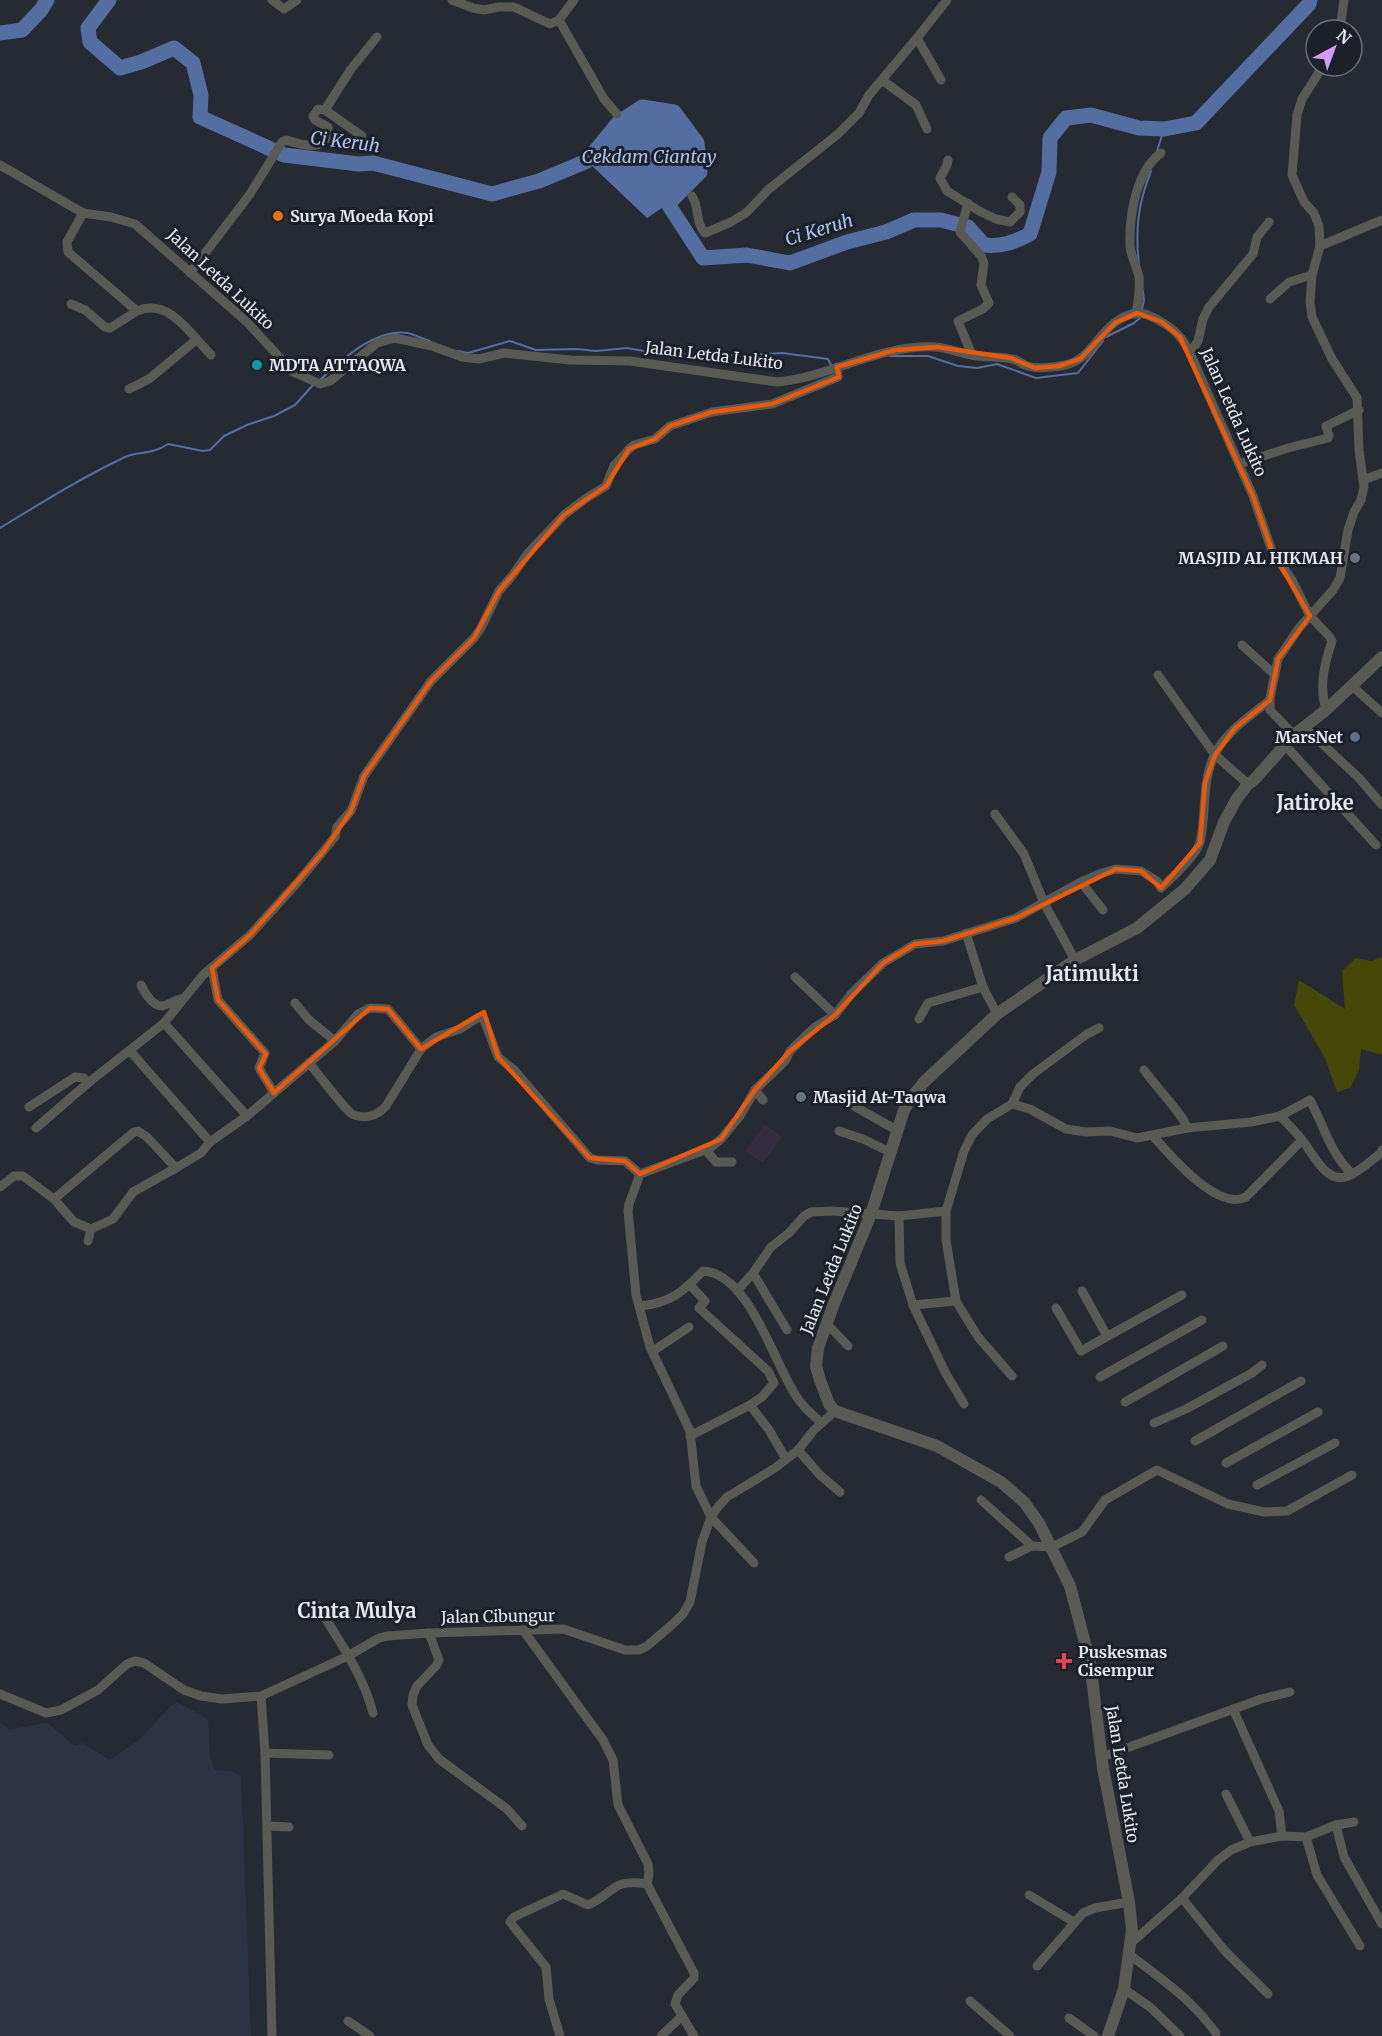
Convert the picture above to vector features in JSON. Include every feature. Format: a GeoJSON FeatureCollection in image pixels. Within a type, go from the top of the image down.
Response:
{"type":"FeatureCollection","features":[{"type":"Feature","properties":{"kind":"street"},"geometry":{"type":"LineString","coordinates":[[273,0],[284,9],[297,0]]}},
{"type":"Feature","properties":{"kind":"street"},"geometry":{"type":"LineString","coordinates":[[452,0],[484,10],[514,7],[550,24],[559,20],[574,0]]}},
{"type":"Feature","properties":{"kind":"street"},"geometry":{"type":"LineString","coordinates":[[692,196],[698,208],[701,229],[705,233],[738,218],[754,206],[776,184],[838,134],[859,113],[869,95],[947,0]]}},
{"type":"Feature","properties":{"kind":"street"},"geometry":{"type":"LineString","coordinates":[[1342,18],[1344,0]]}},
{"type":"Feature","properties":{"kind":"street"},"geometry":{"type":"LineString","coordinates":[[559,20],[604,99],[617,114]]}},
{"type":"Feature","properties":{"kind":"street"},"geometry":{"type":"LineString","coordinates":[[325,110],[351,69],[377,38]]}},
{"type":"Feature","properties":{"kind":"street"},"geometry":{"type":"LineString","coordinates":[[917,38],[941,80]]}},
{"type":"Feature","properties":{"kind":"street"},"geometry":{"type":"LineString","coordinates":[[1315,78],[1302,99],[1296,115],[1292,175],[1304,202],[1314,213],[1319,226],[1320,246],[1312,274],[1310,302],[1312,317],[1335,366],[1358,398],[1359,450],[1364,487],[1348,530],[1340,578],[1333,590],[1285,646],[1278,659],[1270,711],[1359,778],[1382,805]]}},
{"type":"Feature","properties":{"kind":"street"},"geometry":{"type":"LineString","coordinates":[[882,80],[916,105],[927,129]]}},
{"type":"Feature","properties":{"kind":"street"},"geometry":{"type":"LineString","coordinates":[[190,273],[250,194],[278,147],[286,140],[311,146],[325,143],[328,127],[315,120],[313,116],[318,109],[325,110],[362,136]]}},
{"type":"Feature","properties":{"kind":"street"},"geometry":{"type":"LineString","coordinates":[[1139,314],[1138,277],[1130,248],[1135,201],[1142,175],[1153,159],[1161,153]]}},
{"type":"Feature","properties":{"kind":"street"},"geometry":{"type":"LineString","coordinates":[[948,160],[940,178],[947,191],[996,219],[1010,222],[1020,212],[1020,205],[1012,197]]}},
{"type":"Feature","properties":{"kind":"street","name":"Jalan Letda Lukito"},"geometry":{"type":"LineString","coordinates":[[0,165],[83,213],[111,217],[135,224],[247,322],[292,372],[316,383],[330,381],[377,343],[394,338],[432,346],[462,357],[478,359],[504,353],[570,360],[630,361],[777,382],[835,370],[876,354],[895,350],[937,347],[972,355],[1011,358],[1035,368],[1068,365],[1085,356],[1103,332],[1115,323],[1139,314],[1162,322],[1180,337],[1190,352],[1263,522],[1272,551],[1292,580],[1310,616],[1332,641],[1321,687],[1326,710]]}},
{"type":"Feature","properties":{"kind":"street"},"geometry":{"type":"LineString","coordinates":[[968,203],[960,232],[981,256],[984,263],[981,285],[989,303],[983,309],[958,321],[972,355]]}},
{"type":"Feature","properties":{"kind":"street"},"geometry":{"type":"LineString","coordinates":[[83,213],[68,238],[67,249],[137,311]]}},
{"type":"Feature","properties":{"kind":"street"},"geometry":{"type":"LineString","coordinates":[[1320,246],[1382,220]]}},
{"type":"Feature","properties":{"kind":"street"},"geometry":{"type":"LineString","coordinates":[[1190,352],[1198,341],[1203,319],[1209,306],[1250,257],[1257,237],[1269,222]]}},
{"type":"Feature","properties":{"kind":"street"},"geometry":{"type":"LineString","coordinates":[[1270,299],[1289,282],[1312,274]]}},
{"type":"Feature","properties":{"kind":"street"},"geometry":{"type":"LineString","coordinates":[[71,304],[78,306],[105,327],[110,328],[137,311],[150,307],[161,308],[176,318],[210,355]]}},
{"type":"Feature","properties":{"kind":"street"},"geometry":{"type":"LineString","coordinates":[[129,389],[149,379],[196,340]]}},
{"type":"Feature","properties":{"kind":"street"},"geometry":{"type":"LineString","coordinates":[[36,1128],[88,1083],[164,1023],[181,999],[203,975],[250,935],[323,852],[335,837],[337,827],[351,810],[363,776],[431,681],[474,638],[488,617],[499,591],[528,553],[564,515],[606,486],[614,465],[628,449],[634,445],[655,440],[670,426],[719,411],[772,404],[835,370]]}},
{"type":"Feature","properties":{"kind":"street"},"geometry":{"type":"LineString","coordinates":[[1239,464],[1328,438],[1326,426],[1359,410]]}},
{"type":"Feature","properties":{"kind":"street"},"geometry":{"type":"LineString","coordinates":[[1363,480],[1382,473]]}},
{"type":"Feature","properties":{"kind":"street"},"geometry":{"type":"LineString","coordinates":[[1242,645],[1275,675]]}},
{"type":"Feature","properties":{"kind":"street","name":"Jalan Letda Lukito"},"geometry":{"type":"LineString","coordinates":[[1108,2036],[1124,1989],[1130,1949],[1129,1902],[1102,1757],[1090,1662],[1070,1586],[1040,1523],[1024,1502],[1001,1482],[937,1446],[835,1411],[829,1404],[816,1366],[818,1348],[826,1323],[872,1214],[904,1110],[924,1082],[998,1014],[1075,960],[1137,928],[1196,878],[1210,860],[1224,822],[1248,784],[1299,731],[1326,710],[1382,657]]}},
{"type":"Feature","properties":{"kind":"street"},"geometry":{"type":"LineString","coordinates":[[1158,675],[1215,755],[1248,784]]}},
{"type":"Feature","properties":{"kind":"street"},"geometry":{"type":"LineString","coordinates":[[1351,685],[1382,714],[1380,716],[1382,719]]}},
{"type":"Feature","properties":{"kind":"street"},"geometry":{"type":"LineString","coordinates":[[1161,888],[1192,855],[1200,843],[1205,783],[1215,755],[1235,728],[1270,700]]}},
{"type":"Feature","properties":{"kind":"street"},"geometry":{"type":"LineString","coordinates":[[1285,745],[1376,845]]}},
{"type":"Feature","properties":{"kind":"street"},"geometry":{"type":"LineString","coordinates":[[995,814],[1024,854],[1044,903],[1075,960]]}},
{"type":"Feature","properties":{"kind":"street"},"geometry":{"type":"LineString","coordinates":[[754,1563],[711,1517],[696,1486],[690,1431],[653,1352],[636,1295],[628,1204],[640,1174],[710,1148],[721,1139],[733,1126],[754,1090],[785,1061],[790,1051],[804,1037],[835,1015],[852,993],[883,963],[915,944],[943,941],[1016,918],[1081,882],[1116,869],[1141,871],[1157,881],[1161,888],[1173,898]]}},
{"type":"Feature","properties":{"kind":"street"},"geometry":{"type":"LineString","coordinates":[[1081,882],[1102,910]]}},
{"type":"Feature","properties":{"kind":"street"},"geometry":{"type":"LineString","coordinates":[[966,933],[983,987],[998,1014]]}},
{"type":"Feature","properties":{"kind":"street"},"geometry":{"type":"LineString","coordinates":[[212,968],[214,990],[218,1000],[265,1053],[259,1068],[274,1093]]}},
{"type":"Feature","properties":{"kind":"street"},"geometry":{"type":"LineString","coordinates":[[795,977],[835,1015]]}},
{"type":"Feature","properties":{"kind":"street"},"geometry":{"type":"LineString","coordinates":[[141,985],[145,994],[162,1006],[181,999]]}},
{"type":"Feature","properties":{"kind":"street"},"geometry":{"type":"LineString","coordinates":[[919,1019],[928,1003],[983,987]]}},
{"type":"Feature","properties":{"kind":"street"},"geometry":{"type":"LineString","coordinates":[[295,1004],[309,1020],[335,1041]]}},
{"type":"Feature","properties":{"kind":"street"},"geometry":{"type":"LineString","coordinates":[[0,1187],[14,1176],[23,1176],[54,1199],[74,1222],[91,1229],[112,1219],[133,1192],[201,1153],[210,1142],[247,1116],[335,1041],[358,1014],[369,1008],[388,1009],[421,1049]]}},
{"type":"Feature","properties":{"kind":"street"},"geometry":{"type":"LineString","coordinates":[[309,1063],[351,1113],[365,1117],[378,1114],[386,1106],[421,1049],[436,1037],[460,1029],[477,1018],[483,1017],[498,1057],[514,1070],[590,1158],[625,1161],[640,1174]]}},
{"type":"Feature","properties":{"kind":"street"},"geometry":{"type":"LineString","coordinates":[[164,1023],[247,1116]]}},
{"type":"Feature","properties":{"kind":"street"},"geometry":{"type":"LineString","coordinates":[[1012,1376],[978,1337],[956,1301],[946,1240],[946,1211],[964,1151],[972,1135],[987,1119],[1012,1104],[1020,1088],[1033,1074],[1086,1034],[1099,1028]]}},
{"type":"Feature","properties":{"kind":"street"},"geometry":{"type":"LineString","coordinates":[[130,1052],[210,1142]]}},
{"type":"Feature","properties":{"kind":"street"},"geometry":{"type":"LineString","coordinates":[[1144,1070],[1179,1113],[1188,1128]]}},
{"type":"Feature","properties":{"kind":"street"},"geometry":{"type":"LineString","coordinates":[[28,1107],[75,1077],[80,1076],[88,1083]]}},
{"type":"Feature","properties":{"kind":"street"},"geometry":{"type":"LineString","coordinates":[[754,1090],[763,1100]]}},
{"type":"Feature","properties":{"kind":"street"},"geometry":{"type":"LineString","coordinates":[[1012,1104],[1030,1109],[1066,1129],[1086,1132],[1110,1131],[1137,1138],[1188,1128],[1251,1122],[1280,1116],[1310,1101],[1332,1148],[1342,1164],[1352,1174]]}},
{"type":"Feature","properties":{"kind":"street"},"geometry":{"type":"LineString","coordinates":[[854,1106],[898,1131]]}},
{"type":"Feature","properties":{"kind":"street"},"geometry":{"type":"LineString","coordinates":[[1280,1116],[1332,1176],[1340,1178],[1352,1174],[1380,1154],[1382,1150]]}},
{"type":"Feature","properties":{"kind":"street"},"geometry":{"type":"LineString","coordinates":[[839,1131],[863,1138],[892,1153]]}},
{"type":"Feature","properties":{"kind":"street"},"geometry":{"type":"LineString","coordinates":[[54,1199],[134,1132],[142,1132],[176,1168]]}},
{"type":"Feature","properties":{"kind":"street"},"geometry":{"type":"LineString","coordinates":[[1153,1136],[1173,1158],[1207,1188],[1227,1199],[1237,1200],[1246,1197],[1302,1140]]}},
{"type":"Feature","properties":{"kind":"street"},"geometry":{"type":"LineString","coordinates":[[705,1149],[716,1161],[732,1162]]}},
{"type":"Feature","properties":{"kind":"street"},"geometry":{"type":"LineString","coordinates":[[737,1291],[771,1247],[811,1212],[820,1210],[899,1216],[946,1211]]}},
{"type":"Feature","properties":{"kind":"street"},"geometry":{"type":"LineString","coordinates":[[899,1216],[900,1263],[913,1305],[940,1362],[964,1404]]}},
{"type":"Feature","properties":{"kind":"street"},"geometry":{"type":"LineString","coordinates":[[88,1241],[91,1229]]}},
{"type":"Feature","properties":{"kind":"street"},"geometry":{"type":"LineString","coordinates":[[640,1306],[667,1301],[690,1285],[703,1271],[715,1272],[737,1291],[756,1315],[795,1395],[805,1409],[822,1423]]}},
{"type":"Feature","properties":{"kind":"street"},"geometry":{"type":"LineString","coordinates":[[753,1273],[787,1330]]}},
{"type":"Feature","properties":{"kind":"street"},"geometry":{"type":"LineString","coordinates":[[690,1285],[705,1301],[699,1308],[768,1371],[774,1383],[762,1397],[750,1405],[690,1436]]}},
{"type":"Feature","properties":{"kind":"street"},"geometry":{"type":"LineString","coordinates":[[1083,1291],[1107,1336]]}},
{"type":"Feature","properties":{"kind":"street"},"geometry":{"type":"LineString","coordinates":[[1056,1308],[1081,1351],[1182,1295]]}},
{"type":"Feature","properties":{"kind":"street"},"geometry":{"type":"LineString","coordinates":[[913,1305],[956,1301]]}},
{"type":"Feature","properties":{"kind":"street"},"geometry":{"type":"LineString","coordinates":[[1100,1377],[1202,1320]]}},
{"type":"Feature","properties":{"kind":"street"},"geometry":{"type":"LineString","coordinates":[[826,1323],[848,1346]]}},
{"type":"Feature","properties":{"kind":"street"},"geometry":{"type":"LineString","coordinates":[[653,1352],[689,1327]]}},
{"type":"Feature","properties":{"kind":"street"},"geometry":{"type":"LineString","coordinates":[[1125,1402],[1223,1346]]}},
{"type":"Feature","properties":{"kind":"street"},"geometry":{"type":"LineString","coordinates":[[1154,1423],[1186,1409],[1252,1373],[1262,1365],[1183,1404],[1169,1415]]}},
{"type":"Feature","properties":{"kind":"street"},"geometry":{"type":"LineString","coordinates":[[1195,1441],[1302,1382]]}},
{"type":"Feature","properties":{"kind":"street"},"geometry":{"type":"LineString","coordinates":[[750,1405],[769,1430],[786,1459]]}},
{"type":"Feature","properties":{"kind":"street","name":"Jalan Cibungur"},"geometry":{"type":"LineString","coordinates":[[261,1696],[348,1656],[370,1642],[388,1636],[563,1629],[625,1650],[639,1650],[647,1646],[683,1614],[690,1602],[702,1542],[711,1517],[728,1497],[798,1450],[835,1411]]}},
{"type":"Feature","properties":{"kind":"street"},"geometry":{"type":"LineString","coordinates":[[1226,1463],[1318,1412]]}},
{"type":"Feature","properties":{"kind":"street"},"geometry":{"type":"LineString","coordinates":[[1257,1485],[1335,1443]]}},
{"type":"Feature","properties":{"kind":"street"},"geometry":{"type":"LineString","coordinates":[[798,1450],[820,1475],[840,1492]]}},
{"type":"Feature","properties":{"kind":"street"},"geometry":{"type":"LineString","coordinates":[[1009,1557],[1032,1546],[1052,1547],[1082,1532],[1105,1500],[1157,1470],[1228,1504],[1264,1512],[1287,1511],[1352,1475]]}},
{"type":"Feature","properties":{"kind":"street"},"geometry":{"type":"LineString","coordinates":[[981,1500],[1032,1546]]}},
{"type":"Feature","properties":{"kind":"street"},"geometry":{"type":"LineString","coordinates":[[317,1605],[348,1656],[369,1699],[373,1713]]}},
{"type":"Feature","properties":{"kind":"street"},"geometry":{"type":"LineString","coordinates":[[523,1630],[603,1740],[613,1760],[618,1805],[648,1864],[647,1884],[694,1973],[692,1981],[676,1998],[675,2004],[694,2036]]}},
{"type":"Feature","properties":{"kind":"street"},"geometry":{"type":"LineString","coordinates":[[429,1633],[439,1660],[417,1686],[412,1706],[428,1745],[439,1759],[507,1809],[522,1826]]}},
{"type":"Feature","properties":{"kind":"street"},"geometry":{"type":"LineString","coordinates":[[0,1694],[46,1713],[61,1710],[98,1690],[127,1664],[135,1661],[144,1663],[184,1690],[201,1696],[222,1699],[261,1696],[265,1753],[272,2036]]}},
{"type":"Feature","properties":{"kind":"street"},"geometry":{"type":"LineString","coordinates":[[1102,1757],[1261,1699],[1290,1692]]}},
{"type":"Feature","properties":{"kind":"street"},"geometry":{"type":"LineString","coordinates":[[1233,1709],[1279,1811],[1282,1836]]}},
{"type":"Feature","properties":{"kind":"street"},"geometry":{"type":"LineString","coordinates":[[265,1753],[329,1755]]}},
{"type":"Feature","properties":{"kind":"street"},"geometry":{"type":"LineString","coordinates":[[1226,1794],[1250,1842]]}},
{"type":"Feature","properties":{"kind":"street"},"geometry":{"type":"LineString","coordinates":[[1216,2033],[1199,2010],[1130,1949],[1218,1860],[1231,1850],[1250,1842],[1282,1836],[1306,1837],[1354,1822]]}},
{"type":"Feature","properties":{"kind":"street"},"geometry":{"type":"LineString","coordinates":[[267,1826],[289,1827]]}},
{"type":"Feature","properties":{"kind":"street"},"geometry":{"type":"LineString","coordinates":[[1336,1826],[1344,1857],[1382,1924]]}},
{"type":"Feature","properties":{"kind":"street"},"geometry":{"type":"LineString","coordinates":[[1306,1837],[1317,1875],[1360,1946]]}},
{"type":"Feature","properties":{"kind":"street"},"geometry":{"type":"LineString","coordinates":[[560,2036],[549,1999],[546,1967],[510,1922],[514,1917],[563,1894],[588,1905],[614,1886],[624,1882],[647,1884]]}},
{"type":"Feature","properties":{"kind":"street"},"geometry":{"type":"LineString","coordinates":[[1029,1895],[1074,1922]]}},
{"type":"Feature","properties":{"kind":"street"},"geometry":{"type":"LineString","coordinates":[[1182,1898],[1225,1951],[1268,1994]]}},
{"type":"Feature","properties":{"kind":"street"},"geometry":{"type":"LineString","coordinates":[[1037,1966],[1086,1911],[1129,1902]]}},
{"type":"Feature","properties":{"kind":"street"},"geometry":{"type":"LineString","coordinates":[[1124,1989],[1150,2007],[1180,2036]]}},
{"type":"Feature","properties":{"kind":"street"},"geometry":{"type":"LineString","coordinates":[[970,2001],[1010,2036]]}},
{"type":"Feature","properties":{"kind":"street"},"geometry":{"type":"LineString","coordinates":[[661,2036],[682,2016]]}},
{"type":"Feature","properties":{"kind":"street"},"geometry":{"type":"LineString","coordinates":[[1069,2018],[1094,2036]]}},
{"type":"Feature","properties":{"kind":"street"},"geometry":{"type":"LineString","coordinates":[[348,2021],[370,2036]]}},
{"type":"Feature","properties":{"kind":"highlighted area"},"geometry":{"type":"Polygon","coordinates":[[[1137,313],[1162,322],[1180,337],[1253,496],[1272,551],[1310,616],[1278,659],[1270,700],[1235,728],[1215,755],[1205,783],[1200,843],[1161,888],[1141,871],[1116,869],[1016,918],[943,941],[915,944],[883,963],[835,1015],[790,1051],[755,1090],[721,1139],[640,1174],[625,1161],[590,1158],[498,1057],[484,1012],[421,1049],[388,1009],[370,1008],[274,1093],[259,1068],[266,1054],[218,1000],[212,968],[250,935],[323,852],[351,811],[364,776],[431,681],[474,638],[499,591],[564,515],[606,486],[629,449],[655,439],[670,426],[712,412],[772,404],[839,377],[837,367],[895,350],[937,347],[1011,358],[1035,368],[1059,366],[1080,359],[1115,323],[1137,313]]]}},
{"type":"Feature","properties":{"kind":"shaded area"},"geometry":{"type":"Polygon","coordinates":[[[1382,957],[1382,1055],[1361,1049],[1359,1070],[1350,1088],[1337,1092],[1325,1058],[1294,1005],[1299,980],[1345,1009],[1342,971],[1356,958],[1371,961],[1382,957]]]}},
{"type":"Feature","properties":{"kind":"shaded area"},"geometry":{"type":"Polygon","coordinates":[[[765,1124],[782,1137],[763,1163],[745,1151],[765,1124]]]}},
{"type":"Feature","properties":{"kind":"shaded area"},"geometry":{"type":"Polygon","coordinates":[[[177,1702],[208,1719],[210,1756],[215,1770],[231,1771],[241,1776],[251,2036],[0,2036],[0,1722],[9,1730],[48,1723],[74,1746],[82,1743],[110,1760],[139,1740],[177,1702]]]}},
{"type":"Feature","properties":{"kind":"water","name":"Cekdam Ciantay"},"geometry":{"type":"Polygon","coordinates":[[[642,107],[674,112],[697,143],[700,171],[668,204],[647,218],[587,161],[596,144],[603,137],[642,107]]]}},
{"type":"Feature","properties":{"kind":"waterway","name":"Ci Keruh"},"geometry":{"type":"LineString","coordinates":[[0,33],[22,30],[47,0]]}},
{"type":"Feature","properties":{"kind":"waterway","name":"Ci Keruh"},"geometry":{"type":"LineString","coordinates":[[109,0],[88,28],[90,42],[120,68],[174,48],[193,63],[201,95],[200,117],[284,155],[359,164],[373,163],[492,194],[539,181],[587,161],[619,122],[642,107],[674,112],[697,143],[700,172],[668,204],[703,258],[747,255],[790,263],[847,242],[886,232],[914,220],[941,220],[968,227],[984,245],[1003,245],[1030,234],[1049,172],[1050,138],[1066,118],[1091,115],[1139,128],[1164,129],[1196,123],[1309,4],[1310,0]]}},
{"type":"Feature","properties":{"kind":"waterway"},"geometry":{"type":"LineString","coordinates":[[1157,151],[1164,129]]}},
{"type":"Feature","properties":{"kind":"waterway"},"geometry":{"type":"LineString","coordinates":[[1139,265],[1137,240],[1139,217],[1143,194],[1151,171]]}},
{"type":"Feature","properties":{"kind":"waterway"},"geometry":{"type":"LineString","coordinates":[[1142,309],[1143,291]]}},
{"type":"Feature","properties":{"kind":"waterway"},"geometry":{"type":"LineString","coordinates":[[1106,337],[1140,318]]}},
{"type":"Feature","properties":{"kind":"waterway"},"geometry":{"type":"LineString","coordinates":[[320,380],[360,347],[384,335],[408,333],[430,341]]}},
{"type":"Feature","properties":{"kind":"waterway"},"geometry":{"type":"LineString","coordinates":[[458,351],[468,353],[510,341],[536,350],[596,351],[627,348],[667,355],[715,353],[737,356],[782,353],[828,359],[832,367]]}},
{"type":"Feature","properties":{"kind":"waterway"},"geometry":{"type":"LineString","coordinates":[[890,356],[928,356],[958,366],[977,368],[997,364],[1036,378],[1078,373],[1103,341]]}},
{"type":"Feature","properties":{"kind":"waterway"},"geometry":{"type":"LineString","coordinates":[[0,528],[77,482],[125,457],[156,450],[168,444],[203,451],[210,450],[224,436],[295,405],[313,385]]}},
{"type":"Feature","properties":{"kind":"place","name":"Surya Moeda Kopi"},"geometry":{"type":"Point","coordinates":[278,216]}},
{"type":"Feature","properties":{"kind":"place","name":"MDTA ATTAQWA"},"geometry":{"type":"Point","coordinates":[257,365]}},
{"type":"Feature","properties":{"kind":"place","name":"MASJID AL HIKMAH"},"geometry":{"type":"Point","coordinates":[1355,558]}},
{"type":"Feature","properties":{"kind":"place","name":"MarsNet"},"geometry":{"type":"Point","coordinates":[1355,737]}},
{"type":"Feature","properties":{"kind":"place","name":"Masjid At-Taqwa"},"geometry":{"type":"Point","coordinates":[801,1097]}},
{"type":"Feature","properties":{"kind":"place","name":"Puskesmas Cisempur"},"geometry":{"type":"Point","coordinates":[1064,1661]}},
{"type":"Feature","properties":{"kind":"district","name":"Jatiroke"},"geometry":{"type":"Point","coordinates":[1315,803]}},
{"type":"Feature","properties":{"kind":"district","name":"Jatimukti"},"geometry":{"type":"Point","coordinates":[1092,974]}},
{"type":"Feature","properties":{"kind":"district","name":"Cinta Mulya"},"geometry":{"type":"Point","coordinates":[357,1611]}}]}
